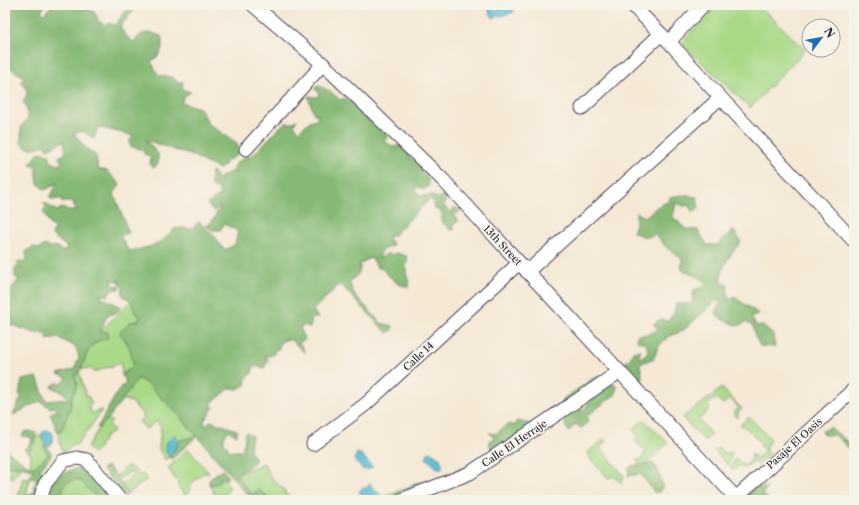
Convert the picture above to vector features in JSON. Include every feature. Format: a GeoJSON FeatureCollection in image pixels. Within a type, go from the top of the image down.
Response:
{"type":"FeatureCollection","features":[{"type":"Feature","properties":{"kind":"street","name":"13th Street"},"geometry":{"type":"LineString","coordinates":[[253,5],[323,64],[443,180],[737,499]]}},
{"type":"Feature","properties":{"kind":"street"},"geometry":{"type":"LineString","coordinates":[[632,5],[665,38],[854,240]]}},
{"type":"Feature","properties":{"kind":"street"},"geometry":{"type":"LineString","coordinates":[[582,108],[703,5]]}},
{"type":"Feature","properties":{"kind":"street"},"geometry":{"type":"LineString","coordinates":[[246,149],[323,64]]}},
{"type":"Feature","properties":{"kind":"street","name":"Calle 14"},"geometry":{"type":"LineString","coordinates":[[313,444],[366,404],[720,98]]}},
{"type":"Feature","properties":{"kind":"street","name":"Calle El Herraje"},"geometry":{"type":"LineString","coordinates":[[401,500],[470,473],[619,372]]}},
{"type":"Feature","properties":{"kind":"street","name":"Pasaje El Oasis"},"geometry":{"type":"LineString","coordinates":[[737,499],[854,389]]}},
{"type":"Feature","properties":{"kind":"street"},"geometry":{"type":"LineString","coordinates":[[40,500],[45,484],[64,461],[76,458],[87,460],[120,500]]}},
{"type":"Feature","properties":{"kind":"green space"},"geometry":{"type":"Polygon","coordinates":[[[7,5],[45,5],[41,12],[45,14],[47,10],[51,8],[49,5],[82,5],[83,9],[92,10],[97,16],[97,20],[105,25],[109,23],[115,25],[130,5],[138,5],[120,27],[127,37],[133,42],[146,33],[153,33],[161,36],[161,51],[157,57],[151,61],[158,75],[172,77],[179,82],[183,82],[182,89],[191,92],[183,97],[182,103],[200,108],[207,123],[237,143],[239,153],[220,169],[196,157],[146,140],[158,154],[158,164],[153,168],[150,165],[151,157],[144,154],[144,150],[130,146],[130,139],[134,136],[98,127],[94,139],[83,131],[74,133],[84,146],[96,156],[98,169],[107,171],[120,184],[114,194],[129,233],[120,236],[129,251],[154,245],[169,235],[174,229],[191,229],[199,222],[215,237],[224,250],[235,245],[238,231],[224,224],[220,230],[212,230],[206,226],[211,223],[221,206],[214,211],[207,204],[219,196],[219,188],[213,188],[210,184],[212,177],[210,175],[212,171],[218,179],[230,172],[235,172],[233,166],[245,157],[252,156],[284,123],[291,123],[297,120],[294,125],[299,131],[310,121],[316,119],[318,114],[314,114],[308,96],[316,97],[320,94],[315,89],[317,85],[330,91],[340,100],[345,98],[363,108],[388,132],[387,138],[383,139],[392,147],[400,146],[408,151],[409,158],[419,162],[418,167],[428,179],[429,186],[424,190],[419,187],[415,189],[420,196],[433,195],[440,201],[439,197],[445,197],[446,203],[443,204],[450,212],[453,211],[453,208],[457,208],[460,211],[457,214],[452,214],[459,221],[454,223],[454,230],[450,230],[443,223],[441,217],[443,215],[439,210],[435,209],[434,203],[430,199],[394,235],[390,236],[388,241],[391,241],[393,245],[387,247],[380,253],[379,258],[387,253],[392,255],[396,253],[407,256],[406,270],[409,287],[398,284],[382,269],[377,267],[374,261],[370,258],[360,264],[359,273],[349,282],[354,294],[381,323],[393,326],[391,331],[387,333],[340,284],[313,310],[318,318],[312,318],[310,328],[305,325],[300,327],[305,340],[299,342],[305,353],[291,340],[280,342],[279,349],[274,350],[274,354],[270,356],[266,355],[268,360],[264,368],[254,366],[252,373],[245,380],[246,384],[238,389],[230,388],[211,404],[214,407],[204,421],[205,426],[210,421],[237,430],[237,436],[228,430],[224,438],[224,443],[230,451],[243,451],[245,439],[244,434],[246,432],[252,436],[250,452],[256,460],[236,475],[251,494],[259,490],[267,496],[268,500],[252,500],[181,418],[149,385],[138,378],[108,419],[97,428],[121,386],[124,386],[126,382],[122,375],[133,366],[129,348],[119,333],[130,322],[138,321],[140,316],[135,313],[131,301],[122,295],[123,288],[119,281],[120,279],[117,281],[111,280],[114,286],[120,285],[119,289],[111,290],[108,296],[103,295],[101,297],[122,307],[114,314],[108,314],[100,331],[108,332],[108,338],[96,342],[88,351],[81,369],[75,377],[78,384],[72,397],[70,410],[60,433],[50,414],[54,411],[60,412],[54,407],[50,408],[40,401],[13,415],[22,396],[19,395],[22,380],[37,377],[46,401],[68,399],[64,393],[51,387],[56,383],[62,383],[68,378],[58,374],[75,369],[79,357],[76,347],[57,337],[48,340],[46,334],[35,333],[11,325],[10,318],[5,320],[5,293],[14,286],[19,279],[15,277],[15,269],[19,266],[17,262],[27,261],[26,251],[33,247],[39,249],[44,245],[50,248],[55,246],[64,252],[67,247],[52,235],[55,228],[50,225],[43,211],[46,207],[43,202],[57,211],[62,208],[71,211],[78,210],[74,206],[74,202],[62,202],[62,198],[53,200],[49,197],[57,183],[45,190],[38,184],[36,168],[30,164],[40,152],[49,154],[51,162],[59,165],[62,163],[59,157],[66,153],[64,141],[47,149],[45,145],[35,148],[27,148],[21,143],[21,127],[28,118],[26,106],[23,102],[27,92],[21,82],[24,77],[5,65],[5,23],[8,17],[5,15],[5,9],[7,5]]]}},
{"type":"Feature","properties":{"kind":"green space"},"geometry":{"type":"Polygon","coordinates":[[[717,5],[759,5],[801,46],[801,54],[750,108],[681,43],[717,5]]]}},
{"type":"Feature","properties":{"kind":"green space"},"geometry":{"type":"Polygon","coordinates":[[[682,195],[697,197],[699,209],[692,212],[690,205],[684,206],[676,203],[673,217],[686,229],[698,230],[707,245],[717,245],[733,230],[741,242],[724,265],[721,282],[728,285],[727,294],[731,301],[734,297],[759,314],[751,318],[757,326],[763,326],[773,335],[775,347],[760,346],[755,336],[753,326],[746,322],[739,326],[723,320],[715,313],[721,301],[716,301],[684,330],[668,337],[658,347],[654,358],[640,364],[643,387],[628,373],[623,364],[630,359],[633,352],[641,350],[638,358],[644,356],[648,351],[646,343],[637,341],[637,335],[650,334],[658,329],[653,324],[661,319],[668,321],[674,313],[676,304],[692,304],[694,290],[707,283],[681,269],[682,259],[666,247],[655,234],[647,237],[633,232],[636,224],[636,212],[645,217],[657,207],[669,201],[670,197],[682,195]]]}},
{"type":"Feature","properties":{"kind":"green space"},"geometry":{"type":"Polygon","coordinates":[[[131,301],[135,313],[140,316],[138,321],[130,322],[125,339],[132,353],[133,366],[122,375],[121,363],[94,372],[90,368],[81,369],[90,348],[96,342],[108,337],[100,331],[131,301]]]}},
{"type":"Feature","properties":{"kind":"green space"},"geometry":{"type":"Polygon","coordinates":[[[79,371],[86,396],[88,396],[92,404],[88,406],[91,413],[102,410],[76,445],[73,444],[63,453],[56,427],[60,432],[70,410],[72,397],[78,384],[74,377],[79,371]]]}},
{"type":"Feature","properties":{"kind":"green space"},"geometry":{"type":"Polygon","coordinates":[[[601,376],[602,381],[495,452],[491,449],[489,441],[494,438],[489,433],[496,434],[505,426],[510,424],[514,426],[517,421],[531,424],[546,413],[551,407],[559,406],[563,403],[563,399],[594,378],[601,376]]]}},
{"type":"Feature","properties":{"kind":"green space"},"geometry":{"type":"Polygon","coordinates":[[[137,378],[149,385],[197,436],[178,441],[173,436],[166,452],[169,457],[165,460],[159,449],[161,428],[157,421],[146,429],[139,421],[144,416],[132,402],[122,399],[137,378]]]}},
{"type":"Feature","properties":{"kind":"green space"},"geometry":{"type":"Polygon","coordinates":[[[610,383],[617,386],[616,394],[587,416],[588,422],[582,428],[575,424],[569,432],[565,425],[565,418],[573,410],[583,410],[600,391],[610,383]]]}},
{"type":"Feature","properties":{"kind":"green space"},"geometry":{"type":"Polygon","coordinates":[[[722,388],[742,409],[738,412],[738,418],[733,413],[739,408],[730,399],[723,404],[716,398],[707,405],[710,408],[699,420],[711,434],[705,441],[682,418],[722,388]]]}},
{"type":"Feature","properties":{"kind":"green space"},"geometry":{"type":"Polygon","coordinates":[[[749,417],[771,439],[765,448],[770,454],[758,465],[754,461],[745,468],[740,465],[734,471],[730,468],[734,460],[737,459],[744,466],[752,459],[751,454],[758,458],[765,450],[760,446],[762,444],[745,427],[740,425],[749,417]]]}},
{"type":"Feature","properties":{"kind":"green space"},"geometry":{"type":"Polygon","coordinates":[[[108,419],[112,422],[109,425],[114,431],[103,439],[104,441],[99,445],[100,447],[93,453],[87,447],[100,427],[108,419]]]}},
{"type":"Feature","properties":{"kind":"green space"},"geometry":{"type":"Polygon","coordinates":[[[644,420],[668,443],[644,465],[638,466],[639,462],[636,461],[638,459],[641,460],[646,451],[635,441],[638,437],[633,429],[644,420]]]}},
{"type":"Feature","properties":{"kind":"green space"},"geometry":{"type":"Polygon","coordinates":[[[830,427],[854,447],[854,453],[835,435],[824,435],[822,431],[830,427]]]}},
{"type":"Feature","properties":{"kind":"green space"},"geometry":{"type":"Polygon","coordinates":[[[30,431],[36,433],[34,443],[29,452],[24,449],[27,448],[32,440],[30,437],[22,436],[24,432],[30,431]]]}},
{"type":"Feature","properties":{"kind":"green space"},"geometry":{"type":"Polygon","coordinates":[[[41,435],[45,444],[44,447],[48,454],[35,467],[28,466],[31,463],[31,455],[29,452],[35,438],[41,435]]]}},
{"type":"Feature","properties":{"kind":"green space"},"geometry":{"type":"Polygon","coordinates":[[[197,436],[172,459],[169,457],[176,448],[178,441],[197,436]]]}},
{"type":"Feature","properties":{"kind":"green space"},"geometry":{"type":"Polygon","coordinates":[[[604,439],[606,442],[600,447],[624,476],[622,483],[613,476],[608,478],[591,460],[588,452],[604,439]]]}},
{"type":"Feature","properties":{"kind":"green space"},"geometry":{"type":"Polygon","coordinates":[[[45,444],[51,452],[51,456],[40,469],[42,473],[51,465],[56,463],[36,500],[24,500],[26,496],[33,493],[37,488],[33,488],[37,480],[29,477],[34,472],[25,467],[5,465],[5,449],[28,466],[35,467],[48,454],[44,447],[45,444]]]}},
{"type":"Feature","properties":{"kind":"green space"},"geometry":{"type":"Polygon","coordinates":[[[719,448],[724,453],[732,453],[728,465],[714,451],[719,448]]]}},
{"type":"Feature","properties":{"kind":"green space"},"geometry":{"type":"Polygon","coordinates":[[[188,449],[209,473],[203,473],[190,485],[191,490],[185,496],[168,468],[188,449]]]}},
{"type":"Feature","properties":{"kind":"green space"},"geometry":{"type":"Polygon","coordinates":[[[479,457],[485,459],[468,470],[394,500],[384,500],[387,494],[405,489],[414,483],[432,482],[464,468],[479,457]]]}},
{"type":"Feature","properties":{"kind":"green space"},"geometry":{"type":"Polygon","coordinates":[[[264,463],[272,478],[285,490],[285,494],[289,496],[288,500],[268,500],[267,496],[251,494],[236,475],[264,463]]]}},
{"type":"Feature","properties":{"kind":"green space"},"geometry":{"type":"Polygon","coordinates":[[[652,463],[656,466],[663,486],[659,492],[654,492],[641,474],[628,476],[629,468],[632,465],[638,466],[652,463]]]}},
{"type":"Feature","properties":{"kind":"green space"},"geometry":{"type":"Polygon","coordinates":[[[7,465],[21,466],[17,473],[14,473],[13,478],[8,476],[5,482],[5,472],[7,465]]]}},
{"type":"Feature","properties":{"kind":"green space"},"geometry":{"type":"Polygon","coordinates":[[[128,465],[131,469],[134,468],[139,476],[142,473],[147,479],[128,494],[122,485],[134,475],[130,472],[118,480],[116,477],[128,465]]]}},
{"type":"Feature","properties":{"kind":"green space"},"geometry":{"type":"Polygon","coordinates":[[[107,466],[115,474],[128,494],[125,497],[102,469],[107,466]]]}},
{"type":"Feature","properties":{"kind":"green space"},"geometry":{"type":"Polygon","coordinates":[[[78,468],[85,471],[89,476],[99,478],[106,500],[99,500],[79,480],[68,481],[63,487],[63,492],[58,496],[54,495],[54,500],[45,500],[49,484],[64,473],[78,468]]]}},
{"type":"Feature","properties":{"kind":"green space"},"geometry":{"type":"Polygon","coordinates":[[[223,470],[228,477],[225,479],[221,478],[217,484],[209,484],[209,481],[214,475],[223,470]]]}},
{"type":"Feature","properties":{"kind":"green space"},"geometry":{"type":"Polygon","coordinates":[[[228,477],[225,481],[230,488],[226,492],[225,500],[206,500],[214,493],[209,484],[213,485],[221,478],[225,479],[228,477]]]}},
{"type":"Feature","properties":{"kind":"green space"},"geometry":{"type":"Polygon","coordinates":[[[23,478],[30,480],[24,500],[17,500],[23,478]]]}},
{"type":"Feature","properties":{"kind":"green space"},"geometry":{"type":"Polygon","coordinates":[[[79,480],[98,499],[79,500],[72,493],[64,500],[54,500],[54,494],[68,481],[79,480]]]}},
{"type":"Feature","properties":{"kind":"green space"},"geometry":{"type":"Polygon","coordinates":[[[755,486],[767,488],[762,494],[770,500],[747,500],[745,495],[755,486]]]}},
{"type":"Feature","properties":{"kind":"water"},"geometry":{"type":"Polygon","coordinates":[[[511,6],[514,12],[493,18],[488,9],[496,10],[511,6]]]}},
{"type":"Feature","properties":{"kind":"water"},"geometry":{"type":"Polygon","coordinates":[[[47,430],[52,432],[53,436],[51,445],[47,446],[41,435],[47,430]]]}},
{"type":"Feature","properties":{"kind":"water"},"geometry":{"type":"Polygon","coordinates":[[[174,435],[178,441],[176,448],[169,457],[166,452],[165,444],[174,435]]]}},
{"type":"Feature","properties":{"kind":"water"},"geometry":{"type":"Polygon","coordinates":[[[430,452],[435,454],[442,462],[442,468],[437,468],[426,458],[430,452]]]}},
{"type":"Feature","properties":{"kind":"water"},"geometry":{"type":"Polygon","coordinates":[[[357,453],[361,454],[373,467],[368,470],[363,470],[354,460],[357,453]]]}},
{"type":"Feature","properties":{"kind":"water"},"geometry":{"type":"Polygon","coordinates":[[[370,484],[381,495],[381,499],[366,500],[359,492],[362,488],[367,488],[370,484]]]}}]}
